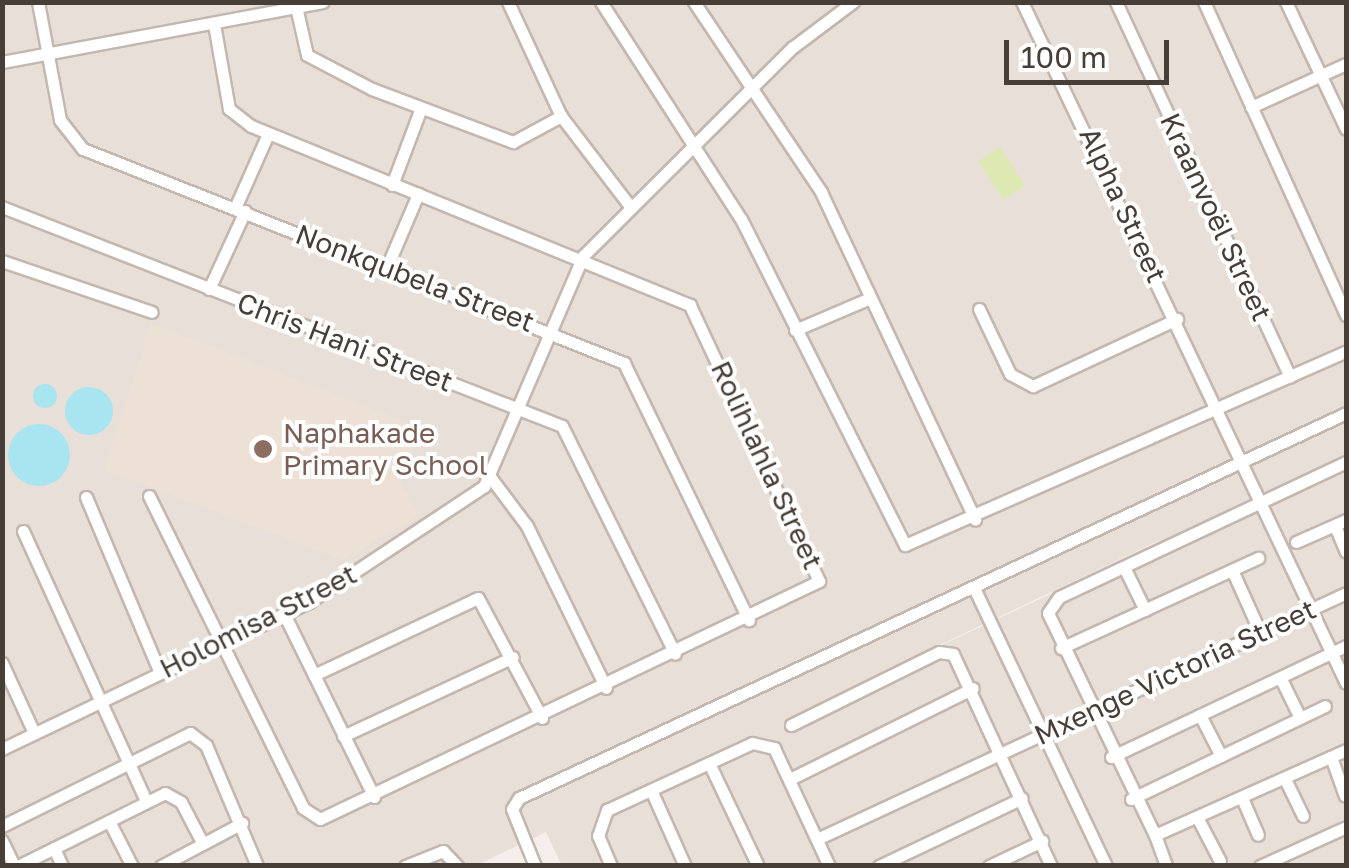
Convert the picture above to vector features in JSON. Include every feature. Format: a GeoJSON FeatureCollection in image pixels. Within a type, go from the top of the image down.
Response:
{"type":"FeatureCollection","features":[{"type":"Feature","properties":{"kind":"street","name":"Nonkqubela Street"},"geometry":{"type":"LineString","coordinates":[[38,2],[68,136],[386,269],[551,331],[635,374],[748,620]]}},
{"type":"Feature","properties":{"kind":"street"},"geometry":{"type":"LineString","coordinates":[[2,62],[49,49],[214,24],[322,2]]}},
{"type":"Feature","properties":{"kind":"street"},"geometry":{"type":"LineString","coordinates":[[508,2],[561,116],[629,205]]}},
{"type":"Feature","properties":{"kind":"street"},"geometry":{"type":"LineString","coordinates":[[601,2],[742,219],[896,539],[920,546],[1346,351]]}},
{"type":"Feature","properties":{"kind":"street"},"geometry":{"type":"LineString","coordinates":[[694,2],[817,185],[976,520]]}},
{"type":"Feature","properties":{"kind":"street"},"geometry":{"type":"LineString","coordinates":[[606,688],[526,526],[491,478],[583,256],[690,144],[853,2]]}},
{"type":"Feature","properties":{"kind":"street","name":"Alpha Street"},"geometry":{"type":"LineString","coordinates":[[1022,2],[1264,501],[1346,683]]}},
{"type":"Feature","properties":{"kind":"street","name":"Kraanvoël Street"},"geometry":{"type":"LineString","coordinates":[[1116,2],[1290,378]]}},
{"type":"Feature","properties":{"kind":"street"},"geometry":{"type":"LineString","coordinates":[[1204,2],[1346,315]]}},
{"type":"Feature","properties":{"kind":"street"},"geometry":{"type":"LineString","coordinates":[[1286,2],[1346,129]]}},
{"type":"Feature","properties":{"kind":"street"},"geometry":{"type":"LineString","coordinates":[[296,7],[307,54],[422,108],[513,142],[561,116]]}},
{"type":"Feature","properties":{"kind":"street","name":"Rolihlahla Street"},"geometry":{"type":"LineString","coordinates":[[149,496],[307,813],[325,819],[813,590],[818,574],[696,313],[669,290],[268,134],[229,108],[214,24]]}},
{"type":"Feature","properties":{"kind":"street"},"geometry":{"type":"LineString","coordinates":[[1250,107],[1346,64]]}},
{"type":"Feature","properties":{"kind":"street"},"geometry":{"type":"LineString","coordinates":[[392,185],[422,108]]}},
{"type":"Feature","properties":{"kind":"street"},"geometry":{"type":"LineString","coordinates":[[209,289],[268,134]]}},
{"type":"Feature","properties":{"kind":"street"},"geometry":{"type":"LineString","coordinates":[[386,269],[418,194]]}},
{"type":"Feature","properties":{"kind":"street","name":"Chris Hani Street"},"geometry":{"type":"LineString","coordinates":[[2,207],[562,426],[578,445],[675,654]]}},
{"type":"Feature","properties":{"kind":"street"},"geometry":{"type":"LineString","coordinates":[[2,261],[152,312]]}},
{"type":"Feature","properties":{"kind":"street"},"geometry":{"type":"LineString","coordinates":[[795,330],[870,298]]}},
{"type":"Feature","properties":{"kind":"street"},"geometry":{"type":"LineString","coordinates":[[979,308],[1010,374],[1033,386],[1177,319]]}},
{"type":"Feature","properties":{"kind":"street"},"geometry":{"type":"LineString","coordinates":[[535,866],[512,809],[518,798],[975,590],[1346,413]]}},
{"type":"Feature","properties":{"kind":"street"},"geometry":{"type":"LineString","coordinates":[[1166,866],[1155,834],[1131,799],[1062,648],[1052,603],[1346,462]]}},
{"type":"Feature","properties":{"kind":"street","name":"Holomisa Street"},"geometry":{"type":"LineString","coordinates":[[2,749],[284,614],[491,478]]}},
{"type":"Feature","properties":{"kind":"street"},"geometry":{"type":"LineString","coordinates":[[86,497],[159,671]]}},
{"type":"Feature","properties":{"kind":"street"},"geometry":{"type":"LineString","coordinates":[[1296,542],[1341,523],[1346,552]]}},
{"type":"Feature","properties":{"kind":"street"},"geometry":{"type":"LineString","coordinates":[[22,531],[97,702],[146,801]]}},
{"type":"Feature","properties":{"kind":"street"},"geometry":{"type":"LineString","coordinates":[[1062,648],[1258,558]]}},
{"type":"Feature","properties":{"kind":"street"},"geometry":{"type":"LineString","coordinates":[[1124,567],[1146,610]]}},
{"type":"Feature","properties":{"kind":"street"},"geometry":{"type":"LineString","coordinates":[[1232,570],[1260,632]]}},
{"type":"Feature","properties":{"kind":"street"},"geometry":{"type":"LineString","coordinates":[[975,590],[1106,866]]}},
{"type":"Feature","properties":{"kind":"street","name":"Mxenge Victoria Street"},"geometry":{"type":"LineString","coordinates":[[817,839],[1346,593]]}},
{"type":"Feature","properties":{"kind":"street"},"geometry":{"type":"LineString","coordinates":[[314,675],[475,598],[513,657],[542,718]]}},
{"type":"Feature","properties":{"kind":"street"},"geometry":{"type":"LineString","coordinates":[[284,614],[374,797]]}},
{"type":"Feature","properties":{"kind":"street"},"geometry":{"type":"LineString","coordinates":[[1112,757],[1346,646]]}},
{"type":"Feature","properties":{"kind":"street"},"geometry":{"type":"LineString","coordinates":[[792,725],[939,652],[953,654],[1004,751],[1051,866]]}},
{"type":"Feature","properties":{"kind":"street"},"geometry":{"type":"LineString","coordinates":[[344,736],[513,657]]}},
{"type":"Feature","properties":{"kind":"street"},"geometry":{"type":"LineString","coordinates":[[2,663],[34,733]]}},
{"type":"Feature","properties":{"kind":"street"},"geometry":{"type":"LineString","coordinates":[[1281,679],[1300,718]]}},
{"type":"Feature","properties":{"kind":"street"},"geometry":{"type":"LineString","coordinates":[[790,779],[973,688]]}},
{"type":"Feature","properties":{"kind":"street"},"geometry":{"type":"LineString","coordinates":[[1131,799],[1325,706]]}},
{"type":"Feature","properties":{"kind":"street"},"geometry":{"type":"LineString","coordinates":[[1200,714],[1220,756]]}},
{"type":"Feature","properties":{"kind":"street"},"geometry":{"type":"LineString","coordinates":[[2,826],[176,734],[198,736],[242,823],[257,866]]}},
{"type":"Feature","properties":{"kind":"street"},"geometry":{"type":"LineString","coordinates":[[612,866],[598,823],[650,790],[766,743],[790,779],[828,866]]}},
{"type":"Feature","properties":{"kind":"street"},"geometry":{"type":"LineString","coordinates":[[1155,834],[1198,819],[1346,750]]}},
{"type":"Feature","properties":{"kind":"street"},"geometry":{"type":"LineString","coordinates":[[1331,757],[1345,796]]}},
{"type":"Feature","properties":{"kind":"street"},"geometry":{"type":"LineString","coordinates":[[709,763],[758,866]]}},
{"type":"Feature","properties":{"kind":"street"},"geometry":{"type":"LineString","coordinates":[[1285,778],[1303,816]]}},
{"type":"Feature","properties":{"kind":"street"},"geometry":{"type":"LineString","coordinates":[[650,790],[685,866]]}},
{"type":"Feature","properties":{"kind":"street"},"geometry":{"type":"LineString","coordinates":[[2,841],[16,866],[146,801],[177,796],[203,844]]}},
{"type":"Feature","properties":{"kind":"street"},"geometry":{"type":"LineString","coordinates":[[879,866],[1022,798]]}},
{"type":"Feature","properties":{"kind":"street"},"geometry":{"type":"LineString","coordinates":[[1242,798],[1258,834]]}},
{"type":"Feature","properties":{"kind":"street"},"geometry":{"type":"LineString","coordinates":[[1198,819],[1220,861]]}},
{"type":"Feature","properties":{"kind":"street"},"geometry":{"type":"LineString","coordinates":[[109,821],[132,866]]}},
{"type":"Feature","properties":{"kind":"street"},"geometry":{"type":"LineString","coordinates":[[161,866],[242,823]]}},
{"type":"Feature","properties":{"kind":"street"},"geometry":{"type":"LineString","coordinates":[[1260,866],[1346,827]]}},
{"type":"Feature","properties":{"kind":"street"},"geometry":{"type":"LineString","coordinates":[[989,866],[1042,842]]}},
{"type":"Feature","properties":{"kind":"street"},"geometry":{"type":"LineString","coordinates":[[54,848],[62,866]]}},
{"type":"Feature","properties":{"kind":"street"},"geometry":{"type":"LineString","coordinates":[[406,866],[444,851],[456,866]]}},
{"type":"Feature","properties":{"kind":"shaded area"},"geometry":{"type":"Polygon","coordinates":[[[2,3],[1346,3],[1346,865],[562,866],[546,832],[477,865],[3,865],[2,3]],[[1158,541],[878,675],[1159,543],[1158,541]]]}},
{"type":"Feature","properties":{"kind":"shaded area","name":"Naphakade Primary School"},"geometry":{"type":"Polygon","coordinates":[[[151,323],[422,428],[401,482],[420,515],[343,560],[105,470],[151,323]]]}},
{"type":"Feature","properties":{"kind":"green space"},"geometry":{"type":"Polygon","coordinates":[[[1000,147],[1025,186],[1003,200],[978,161],[1000,147]]]}},
{"type":"Feature","properties":{"kind":"water"},"geometry":{"type":"Polygon","coordinates":[[[45,384],[57,396],[45,408],[33,396],[45,384]]]}},
{"type":"Feature","properties":{"kind":"water"},"geometry":{"type":"Polygon","coordinates":[[[89,387],[106,394],[113,411],[106,428],[89,435],[72,428],[65,411],[72,394],[89,387]]]}},
{"type":"Feature","properties":{"kind":"water"},"geometry":{"type":"Polygon","coordinates":[[[39,424],[61,433],[70,455],[61,477],[39,486],[17,477],[8,455],[17,433],[39,424]]]}},
{"type":"Feature","properties":{"kind":"place","name":"Naphakade Primary School"},"geometry":{"type":"Point","coordinates":[263,449]}}]}
